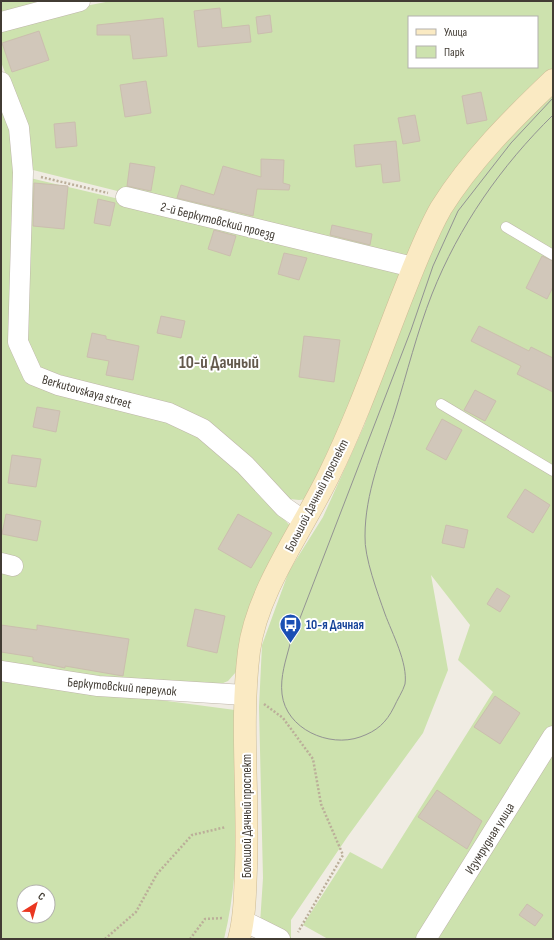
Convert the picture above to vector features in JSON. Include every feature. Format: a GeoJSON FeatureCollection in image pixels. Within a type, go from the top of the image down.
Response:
{"type":"FeatureCollection","features":[{"type":"Feature","properties":{"kind":"main road","name":"Большой Дачный проспект"},"geometry":{"type":"LineString","coordinates":[[241,930],[248,822],[245,695],[250,647],[261,608],[276,573],[329,475],[349,430],[413,267],[441,209],[488,145],[517,113],[553,80]]}},
{"type":"Feature","properties":{"kind":"street"},"geometry":{"type":"LineString","coordinates":[[1,22],[80,1]]}},
{"type":"Feature","properties":{"kind":"street","name":"Berkutovskaya street"},"geometry":{"type":"LineString","coordinates":[[1,82],[19,128],[23,172],[18,342],[33,375],[58,385],[169,413],[203,429],[245,465],[284,507],[304,521]]}},
{"type":"Feature","properties":{"kind":"street","name":"2-й Беркутовский проезд"},"geometry":{"type":"LineString","coordinates":[[126,197],[413,267]]}},
{"type":"Feature","properties":{"kind":"street","name":"Беркутовский переулок"},"geometry":{"type":"LineString","coordinates":[[1,671],[98,686],[245,695]]}},
{"type":"Feature","properties":{"kind":"street","name":"Изумрудная улица"},"geometry":{"type":"LineString","coordinates":[[426,939],[553,736]]}},
{"type":"Feature","properties":{"kind":"street"},"geometry":{"type":"LineString","coordinates":[[241,930],[288,936]]}},
{"type":"Feature","properties":{"kind":"lane"},"geometry":{"type":"LineString","coordinates":[[506,227],[553,254]]}},
{"type":"Feature","properties":{"kind":"lane"},"geometry":{"type":"LineString","coordinates":[[440,404],[553,471]]}},
{"type":"Feature","properties":{"kind":"path"},"geometry":{"type":"LineString","coordinates":[[23,172],[126,197]]}},
{"type":"Feature","properties":{"kind":"path"},"geometry":{"type":"LineString","coordinates":[[245,695],[268,706],[284,718],[313,759],[321,804],[343,855],[288,936]]}},
{"type":"Feature","properties":{"kind":"path"},"geometry":{"type":"LineString","coordinates":[[105,939],[136,912],[157,874],[192,835],[248,822]]}},
{"type":"Feature","properties":{"kind":"path"},"geometry":{"type":"LineString","coordinates":[[190,939],[205,919],[224,918],[241,930]]}},
{"type":"Feature","properties":{"kind":"green space"},"geometry":{"type":"Polygon","coordinates":[[[1,1],[59,1],[1,17],[1,1]]]}},
{"type":"Feature","properties":{"kind":"green space"},"geometry":{"type":"Polygon","coordinates":[[[111,1],[553,1],[553,69],[511,108],[407,263],[29,169],[26,127],[1,62],[1,29],[44,14],[111,1]]]}},
{"type":"Feature","properties":{"kind":"green space"},"geometry":{"type":"Polygon","coordinates":[[[553,90],[553,939],[328,939],[303,925],[350,852],[382,869],[493,692],[458,660],[470,625],[431,575],[448,670],[423,733],[348,836],[291,920],[291,939],[259,939],[263,878],[259,707],[262,645],[289,571],[323,517],[364,426],[420,271],[449,213],[494,151],[553,90]]]}},
{"type":"Feature","properties":{"kind":"green space"},"geometry":{"type":"Polygon","coordinates":[[[1,98],[14,128],[16,345],[31,381],[167,419],[198,433],[230,461],[293,529],[239,644],[236,672],[228,681],[216,686],[138,685],[1,665],[1,98]]]}},
{"type":"Feature","properties":{"kind":"green space"},"geometry":{"type":"Polygon","coordinates":[[[30,178],[204,219],[404,270],[360,380],[309,499],[290,499],[207,424],[40,368],[24,342],[30,178]]]}},
{"type":"Feature","properties":{"kind":"green space"},"geometry":{"type":"Polygon","coordinates":[[[1,679],[235,710],[237,796],[236,854],[234,883],[224,939],[1,939],[1,679]]]}},
{"type":"Feature","properties":{"kind":"building"},"geometry":{"type":"Polygon","coordinates":[[[220,8],[222,28],[249,25],[251,42],[198,47],[194,11],[220,8]]]}},
{"type":"Feature","properties":{"kind":"building"},"geometry":{"type":"Polygon","coordinates":[[[270,15],[272,32],[258,34],[256,17],[270,15]]]}},
{"type":"Feature","properties":{"kind":"building"},"geometry":{"type":"Polygon","coordinates":[[[163,18],[167,56],[133,59],[130,35],[97,35],[97,25],[163,18]]]}},
{"type":"Feature","properties":{"kind":"building"},"geometry":{"type":"Polygon","coordinates":[[[39,31],[49,60],[12,72],[2,43],[39,31]]]}},
{"type":"Feature","properties":{"kind":"building"},"geometry":{"type":"Polygon","coordinates":[[[146,81],[151,113],[125,117],[120,85],[146,81]]]}},
{"type":"Feature","properties":{"kind":"building"},"geometry":{"type":"Polygon","coordinates":[[[481,92],[487,120],[467,124],[462,96],[481,92]]]}},
{"type":"Feature","properties":{"kind":"building"},"geometry":{"type":"Polygon","coordinates":[[[415,115],[420,141],[403,144],[398,118],[415,115]]]}},
{"type":"Feature","properties":{"kind":"building"},"geometry":{"type":"Polygon","coordinates":[[[75,122],[77,146],[56,148],[54,124],[75,122]]]}},
{"type":"Feature","properties":{"kind":"building"},"geometry":{"type":"Polygon","coordinates":[[[396,141],[400,181],[383,183],[381,164],[356,167],[354,145],[396,141]]]}},
{"type":"Feature","properties":{"kind":"building"},"geometry":{"type":"Polygon","coordinates":[[[261,159],[284,160],[283,183],[290,185],[289,190],[257,189],[253,216],[177,198],[181,185],[214,195],[223,166],[261,177],[261,159]]]}},
{"type":"Feature","properties":{"kind":"building"},"geometry":{"type":"Polygon","coordinates":[[[130,163],[155,167],[151,191],[127,186],[130,163]]]}},
{"type":"Feature","properties":{"kind":"building"},"geometry":{"type":"Polygon","coordinates":[[[34,183],[68,186],[64,229],[33,226],[34,183]]]}},
{"type":"Feature","properties":{"kind":"building"},"geometry":{"type":"Polygon","coordinates":[[[98,199],[115,203],[110,226],[94,223],[98,199]]]}},
{"type":"Feature","properties":{"kind":"building"},"geometry":{"type":"Polygon","coordinates":[[[332,225],[372,234],[370,245],[330,235],[332,225]]]}},
{"type":"Feature","properties":{"kind":"building"},"geometry":{"type":"Polygon","coordinates":[[[214,230],[236,236],[230,256],[208,249],[214,230]]]}},
{"type":"Feature","properties":{"kind":"building"},"geometry":{"type":"Polygon","coordinates":[[[284,253],[307,258],[299,280],[278,274],[284,253]]]}},
{"type":"Feature","properties":{"kind":"building"},"geometry":{"type":"Polygon","coordinates":[[[542,256],[553,261],[553,287],[547,299],[526,288],[542,256]]]}},
{"type":"Feature","properties":{"kind":"building"},"geometry":{"type":"Polygon","coordinates":[[[161,316],[185,321],[181,338],[157,333],[161,316]]]}},
{"type":"Feature","properties":{"kind":"building"},"geometry":{"type":"Polygon","coordinates":[[[479,326],[529,351],[531,347],[553,358],[553,392],[517,374],[521,366],[471,341],[479,326]]]}},
{"type":"Feature","properties":{"kind":"building"},"geometry":{"type":"Polygon","coordinates":[[[92,333],[106,336],[106,339],[139,346],[133,380],[106,375],[109,361],[87,357],[92,333]]]}},
{"type":"Feature","properties":{"kind":"building"},"geometry":{"type":"Polygon","coordinates":[[[304,336],[340,340],[334,382],[299,377],[304,336]]]}},
{"type":"Feature","properties":{"kind":"building"},"geometry":{"type":"Polygon","coordinates":[[[475,390],[496,401],[485,421],[464,410],[475,390]]]}},
{"type":"Feature","properties":{"kind":"building"},"geometry":{"type":"Polygon","coordinates":[[[37,407],[60,411],[56,432],[33,427],[37,407]]]}},
{"type":"Feature","properties":{"kind":"building"},"geometry":{"type":"Polygon","coordinates":[[[442,419],[462,430],[446,460],[426,449],[442,419]]]}},
{"type":"Feature","properties":{"kind":"building"},"geometry":{"type":"Polygon","coordinates":[[[12,455],[41,459],[36,487],[8,483],[12,455]]]}},
{"type":"Feature","properties":{"kind":"building"},"geometry":{"type":"Polygon","coordinates":[[[525,489],[550,505],[533,533],[507,517],[525,489]]]}},
{"type":"Feature","properties":{"kind":"building"},"geometry":{"type":"Polygon","coordinates":[[[6,514],[41,521],[37,541],[2,534],[6,514]]]}},
{"type":"Feature","properties":{"kind":"building"},"geometry":{"type":"Polygon","coordinates":[[[238,514],[272,533],[251,568],[218,549],[238,514]]]}},
{"type":"Feature","properties":{"kind":"building"},"geometry":{"type":"Polygon","coordinates":[[[446,525],[468,530],[464,548],[442,543],[446,525]]]}},
{"type":"Feature","properties":{"kind":"building"},"geometry":{"type":"Polygon","coordinates":[[[497,588],[510,596],[500,612],[487,604],[497,588]]]}},
{"type":"Feature","properties":{"kind":"building"},"geometry":{"type":"Polygon","coordinates":[[[195,609],[225,616],[217,653],[187,646],[195,609]]]}},
{"type":"Feature","properties":{"kind":"building"},"geometry":{"type":"Polygon","coordinates":[[[1,625],[37,630],[37,625],[129,639],[123,676],[65,666],[65,668],[33,661],[33,657],[1,652],[1,625]]]}},
{"type":"Feature","properties":{"kind":"building"},"geometry":{"type":"Polygon","coordinates":[[[495,696],[520,713],[500,744],[474,727],[495,696]]]}},
{"type":"Feature","properties":{"kind":"building"},"geometry":{"type":"Polygon","coordinates":[[[437,790],[482,821],[467,849],[418,817],[437,790]]]}},
{"type":"Feature","properties":{"kind":"building"},"geometry":{"type":"Polygon","coordinates":[[[527,904],[543,915],[535,926],[519,915],[527,904]]]}},
{"type":"Feature","properties":{"kind":"tram line"},"geometry":{"type":"LineString","coordinates":[[553,98],[511,143],[458,211],[433,266],[411,330],[290,644],[284,668],[282,694],[285,706],[292,717],[300,726],[311,733],[335,740],[348,740],[371,732],[388,718],[404,687],[405,676],[402,658],[372,575],[365,545],[368,504],[375,473],[412,353],[432,294],[443,269],[468,221],[483,198],[516,155],[553,115]]}},
{"type":"Feature","properties":{"kind":"place","name":"10-я Дачная"},"geometry":{"type":"Point","coordinates":[290,644]}},
{"type":"Feature","properties":{"kind":"district","name":"10-й Дачный"},"geometry":{"type":"Point","coordinates":[219,362]}}]}
